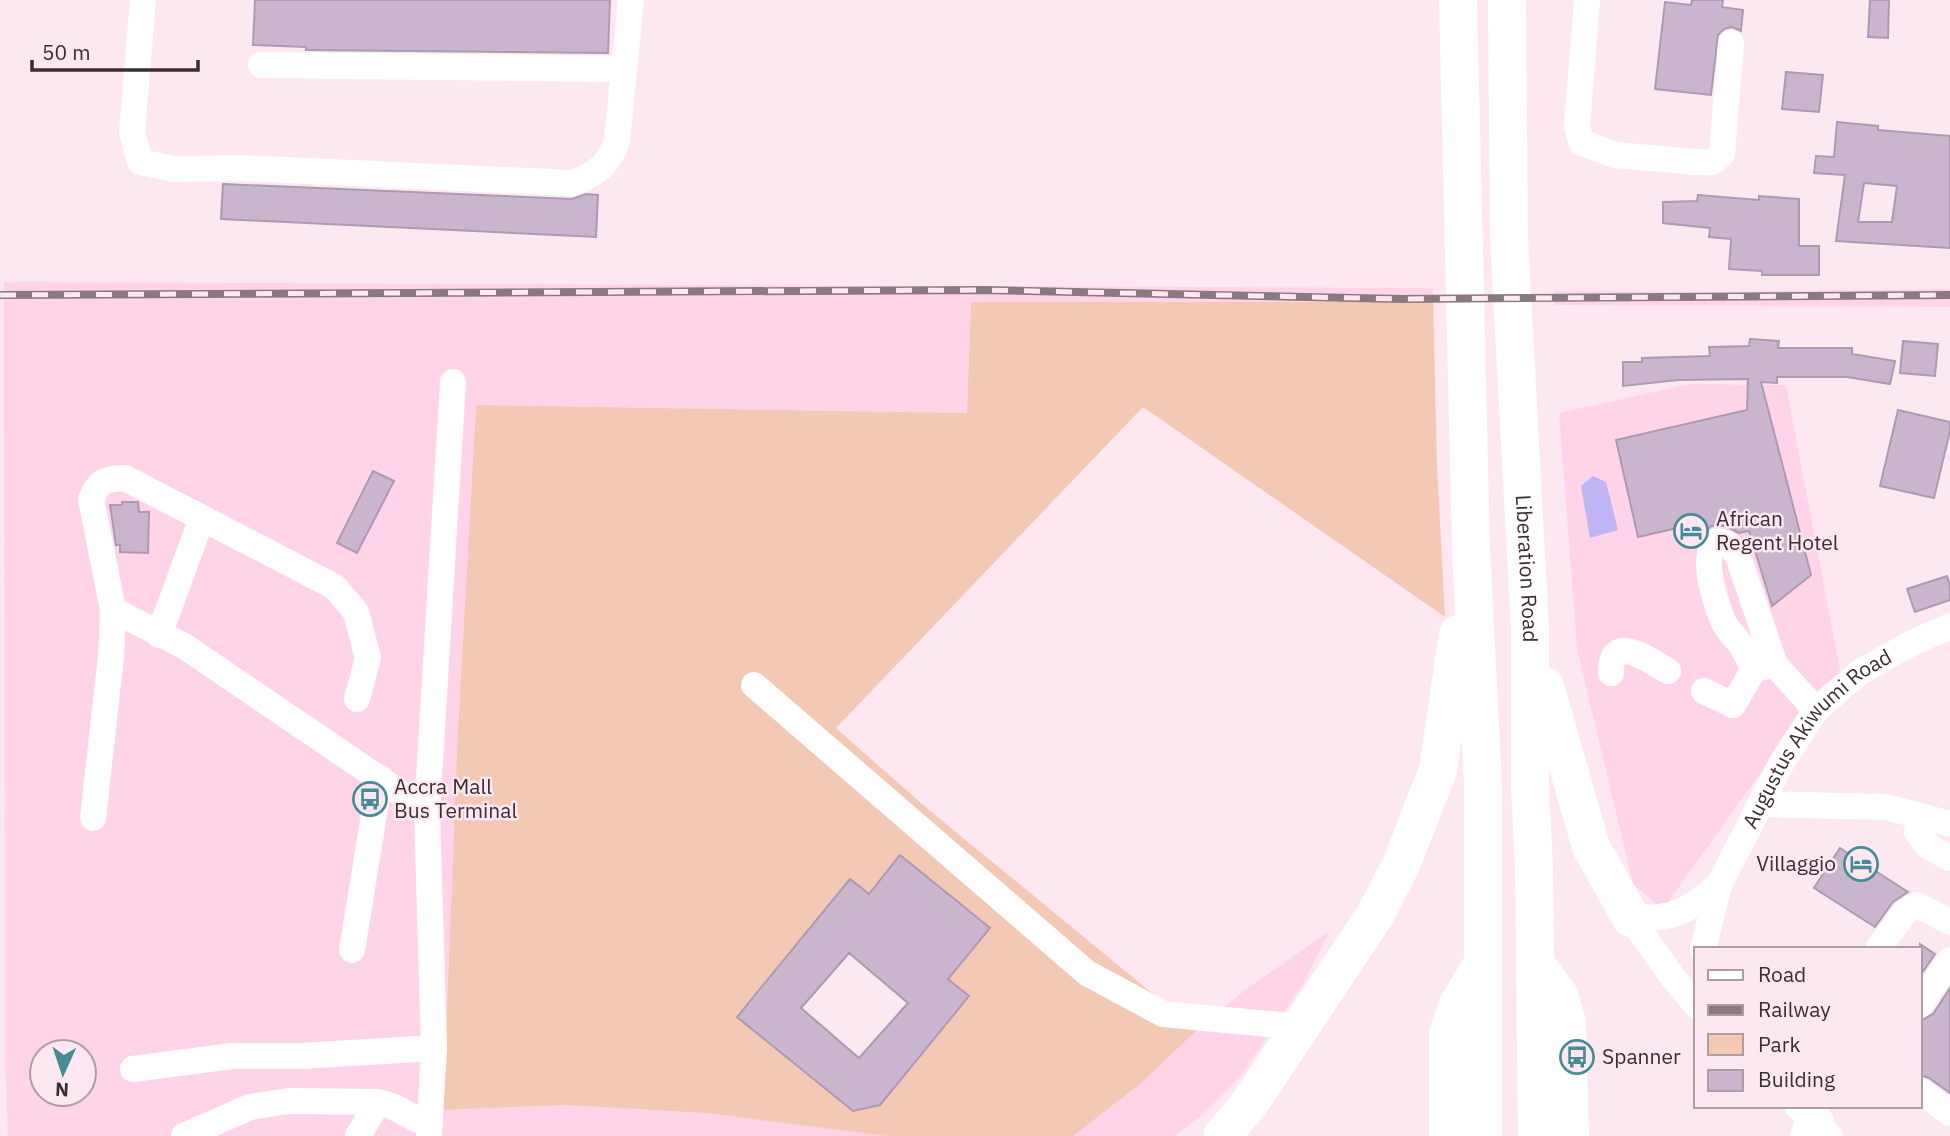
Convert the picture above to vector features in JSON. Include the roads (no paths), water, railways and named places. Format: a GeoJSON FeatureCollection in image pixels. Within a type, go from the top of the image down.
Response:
{"type":"FeatureCollection","features":[{"type":"Feature","properties":{"kind":"highway"},"geometry":{"type":"LineString","coordinates":[[1458,0],[1471,549],[1482,784],[1483,1136]]}},
{"type":"Feature","properties":{"kind":"highway","name":"Liberation Road"},"geometry":{"type":"LineString","coordinates":[[1507,0],[1509,238],[1530,629],[1530,788],[1536,965],[1537,1136]]}},
{"type":"Feature","properties":{"kind":"highway"},"geometry":{"type":"LineString","coordinates":[[1222,1136],[1249,1104],[1375,915],[1401,865],[1438,770],[1471,549]]}},
{"type":"Feature","properties":{"kind":"highway"},"geometry":{"type":"LineString","coordinates":[[1530,629],[1591,847],[1631,918]]}},
{"type":"Feature","properties":{"kind":"highway"},"geometry":{"type":"LineString","coordinates":[[1448,1136],[1448,1033],[1458,1005],[1482,964]]}},
{"type":"Feature","properties":{"kind":"highway"},"geometry":{"type":"LineString","coordinates":[[1536,965],[1559,995],[1567,1022],[1570,1136]]}},
{"type":"Feature","properties":{"kind":"street"},"geometry":{"type":"LineString","coordinates":[[143,0],[132,132],[141,162],[174,169],[242,168],[573,183],[601,170],[612,155],[617,141],[631,0]]}},
{"type":"Feature","properties":{"kind":"street"},"geometry":{"type":"LineString","coordinates":[[1587,0],[1577,126],[1581,142],[1615,155],[1697,162],[1712,162],[1722,155],[1731,43]]}},
{"type":"Feature","properties":{"kind":"street"},"geometry":{"type":"LineString","coordinates":[[261,65],[624,69]]}},
{"type":"Feature","properties":{"kind":"street"},"geometry":{"type":"LineString","coordinates":[[430,1129],[434,1048],[427,811],[453,382]]}},
{"type":"Feature","properties":{"kind":"street"},"geometry":{"type":"LineString","coordinates":[[93,818],[113,610],[91,499],[96,487],[106,479],[125,478],[335,587],[356,612],[368,658],[357,699]]}},
{"type":"Feature","properties":{"kind":"street"},"geometry":{"type":"LineString","coordinates":[[159,635],[202,518]]}},
{"type":"Feature","properties":{"kind":"street"},"geometry":{"type":"LineString","coordinates":[[113,610],[195,653],[427,811]]}},
{"type":"Feature","properties":{"kind":"street","name":"Augustus Akiwumi Road"},"geometry":{"type":"LineString","coordinates":[[1704,947],[1719,885],[1782,762],[1816,710],[1860,672],[1912,643],[1950,626]]}},
{"type":"Feature","properties":{"kind":"street"},"geometry":{"type":"LineString","coordinates":[[1611,673],[1611,664],[1623,650],[1632,651],[1668,671]]}},
{"type":"Feature","properties":{"kind":"street"},"geometry":{"type":"LineString","coordinates":[[1704,691],[1733,705],[1764,667],[1816,710]]}},
{"type":"Feature","properties":{"kind":"street"},"geometry":{"type":"LineString","coordinates":[[754,685],[1087,973],[1163,1014],[1300,1027]]}},
{"type":"Feature","properties":{"kind":"street"},"geometry":{"type":"LineString","coordinates":[[352,950],[380,778]]}},
{"type":"Feature","properties":{"kind":"street"},"geometry":{"type":"LineString","coordinates":[[1762,804],[1886,807],[1950,824]]}},
{"type":"Feature","properties":{"kind":"street"},"geometry":{"type":"LineString","coordinates":[[1920,816],[1917,832],[1928,846],[1950,858]]}},
{"type":"Feature","properties":{"kind":"street","name":"Augustus Akiwumi Road"},"geometry":{"type":"LineString","coordinates":[[1631,918],[1675,916],[1719,885]]}},
{"type":"Feature","properties":{"kind":"street"},"geometry":{"type":"LineString","coordinates":[[1879,947],[1905,912],[1917,905],[1950,922]]}},
{"type":"Feature","properties":{"kind":"street"},"geometry":{"type":"LineString","coordinates":[[1631,918],[1694,1003]]}},
{"type":"Feature","properties":{"kind":"street"},"geometry":{"type":"LineString","coordinates":[[1922,1002],[1950,960]]}},
{"type":"Feature","properties":{"kind":"street"},"geometry":{"type":"LineString","coordinates":[[133,1069],[232,1056],[301,1056],[434,1048]]}},
{"type":"Feature","properties":{"kind":"street"},"geometry":{"type":"LineString","coordinates":[[1922,1092],[1950,1113]]}},
{"type":"Feature","properties":{"kind":"street"},"geometry":{"type":"LineString","coordinates":[[184,1136],[250,1107],[288,1101],[378,1102],[392,1106],[430,1129]]}},
{"type":"Feature","properties":{"kind":"street"},"geometry":{"type":"LineString","coordinates":[[358,1136],[378,1102]]}},
{"type":"Feature","properties":{"kind":"railway"},"geometry":{"type":"LineString","coordinates":[[0,295],[985,290],[1402,299],[1950,295]]}},
{"type":"Feature","properties":{"kind":"place","name":"African Regent Hotel"},"geometry":{"type":"Point","coordinates":[1691,531]}},
{"type":"Feature","properties":{"kind":"place","name":"Accra Mall Bus Terminal"},"geometry":{"type":"Point","coordinates":[370,799]}},
{"type":"Feature","properties":{"kind":"place","name":"Villaggio"},"geometry":{"type":"Point","coordinates":[1861,864]}},
{"type":"Feature","properties":{"kind":"place","name":"Spanner"},"geometry":{"type":"Point","coordinates":[1577,1057]}}]}
